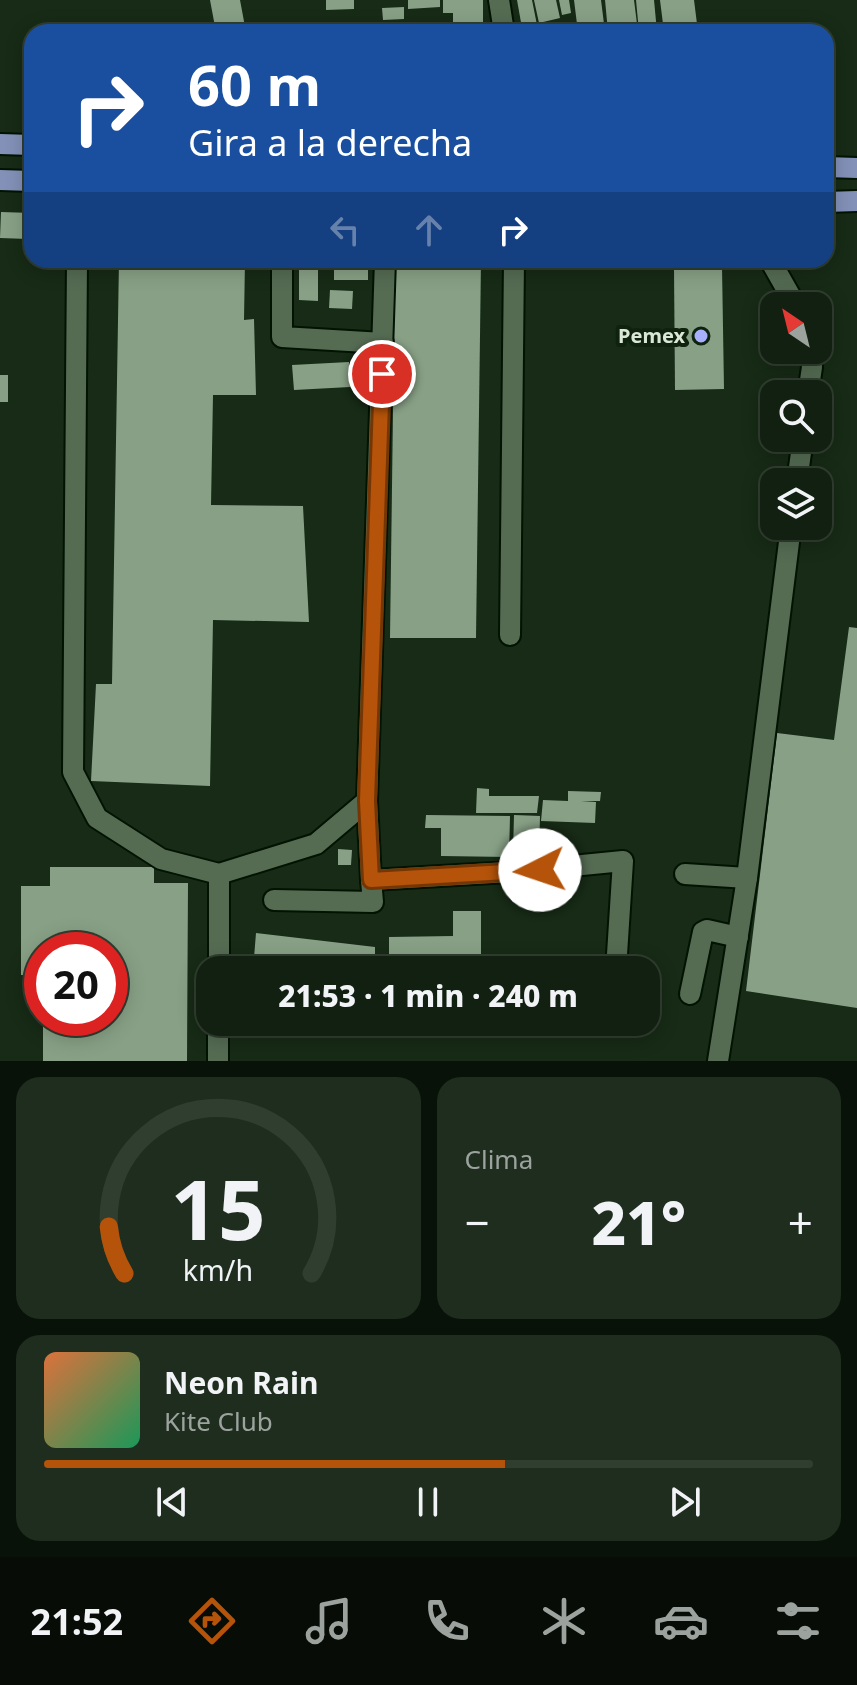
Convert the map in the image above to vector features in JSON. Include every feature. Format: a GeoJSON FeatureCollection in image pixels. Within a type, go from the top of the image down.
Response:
{"type":"FeatureCollection","features":[{"type":"Feature","properties":{"kind":"main road"},"geometry":{"type":"LineString","coordinates":[[0,144],[24,145]]}},
{"type":"Feature","properties":{"kind":"main road"},"geometry":{"type":"LineString","coordinates":[[834,167],[857,168]]}},
{"type":"Feature","properties":{"kind":"main road"},"geometry":{"type":"LineString","coordinates":[[0,180],[24,181]]}},
{"type":"Feature","properties":{"kind":"main road"},"geometry":{"type":"LineString","coordinates":[[834,202],[857,201]]}},
{"type":"Feature","properties":{"kind":"street"},"geometry":{"type":"LineString","coordinates":[[499,0],[503,24]]}},
{"type":"Feature","properties":{"kind":"street"},"geometry":{"type":"LineString","coordinates":[[77,268],[73,772],[97,818],[161,859],[219,874],[316,844],[367,801]]}},
{"type":"Feature","properties":{"kind":"street"},"geometry":{"type":"LineString","coordinates":[[282,268],[282,337],[383,343]]}},
{"type":"Feature","properties":{"kind":"street"},"geometry":{"type":"LineString","coordinates":[[274,900],[373,902],[367,801],[385,268]]}},
{"type":"Feature","properties":{"kind":"street"},"geometry":{"type":"LineString","coordinates":[[510,635],[514,268]]}},
{"type":"Feature","properties":{"kind":"street"},"geometry":{"type":"LineString","coordinates":[[775,268],[788,292]]}},
{"type":"Feature","properties":{"kind":"street"},"geometry":{"type":"LineString","coordinates":[[718,1061],[747,878],[789,540]]}},
{"type":"Feature","properties":{"kind":"street"},"geometry":{"type":"LineString","coordinates":[[371,880],[525,871],[623,861],[617,956]]}},
{"type":"Feature","properties":{"kind":"street"},"geometry":{"type":"LineString","coordinates":[[219,874],[219,956]]}},
{"type":"Feature","properties":{"kind":"street"},"geometry":{"type":"LineString","coordinates":[[685,874],[747,878]]}},
{"type":"Feature","properties":{"kind":"street"},"geometry":{"type":"LineString","coordinates":[[690,994],[703,932],[707,930],[738,937]]}},
{"type":"Feature","properties":{"kind":"street"},"geometry":{"type":"LineString","coordinates":[[218,1036],[218,1061]]}},
{"type":"Feature","properties":{"kind":"building"},"geometry":{"type":"Polygon","coordinates":[[[210,0],[240,0],[244,24],[214,24],[210,0]]]}},
{"type":"Feature","properties":{"kind":"building"},"geometry":{"type":"Polygon","coordinates":[[[326,0],[354,0],[354,9],[326,10],[326,0]]]}},
{"type":"Feature","properties":{"kind":"building"},"geometry":{"type":"Polygon","coordinates":[[[408,0],[440,0],[440,7],[408,9],[408,0]]]}},
{"type":"Feature","properties":{"kind":"building"},"geometry":{"type":"Polygon","coordinates":[[[443,0],[483,0],[483,24],[453,24],[453,13],[443,13],[443,0]]]}},
{"type":"Feature","properties":{"kind":"building"},"geometry":{"type":"Polygon","coordinates":[[[517,0],[532,0],[537,24],[521,24],[517,0]]]}},
{"type":"Feature","properties":{"kind":"building"},"geometry":{"type":"Polygon","coordinates":[[[534,0],[556,0],[560,18],[539,23],[534,0]]]}},
{"type":"Feature","properties":{"kind":"building"},"geometry":{"type":"Polygon","coordinates":[[[559,0],[569,0],[571,13],[562,15],[559,0]]]}},
{"type":"Feature","properties":{"kind":"building"},"geometry":{"type":"Polygon","coordinates":[[[574,0],[601,0],[604,24],[577,24],[574,0]]]}},
{"type":"Feature","properties":{"kind":"building"},"geometry":{"type":"Polygon","coordinates":[[[605,0],[634,0],[637,24],[607,24],[605,0]]]}},
{"type":"Feature","properties":{"kind":"building"},"geometry":{"type":"Polygon","coordinates":[[[636,0],[654,0],[656,24],[638,24],[636,0]]]}},
{"type":"Feature","properties":{"kind":"building"},"geometry":{"type":"Polygon","coordinates":[[[660,0],[694,0],[697,24],[663,24],[660,0]]]}},
{"type":"Feature","properties":{"kind":"building"},"geometry":{"type":"Polygon","coordinates":[[[404,7],[404,19],[383,20],[382,8],[404,7]]]}},
{"type":"Feature","properties":{"kind":"building"},"geometry":{"type":"Polygon","coordinates":[[[1,212],[24,213],[24,239],[0,238],[1,212]]]}},
{"type":"Feature","properties":{"kind":"building"},"geometry":{"type":"Polygon","coordinates":[[[119,268],[245,268],[244,320],[254,319],[256,395],[213,395],[211,505],[303,506],[309,622],[213,620],[210,786],[91,781],[96,684],[112,684],[119,268]]]}},
{"type":"Feature","properties":{"kind":"building"},"geometry":{"type":"Polygon","coordinates":[[[299,268],[318,268],[318,301],[299,300],[299,268]]]}},
{"type":"Feature","properties":{"kind":"building"},"geometry":{"type":"Polygon","coordinates":[[[334,268],[368,268],[368,280],[334,280],[334,268]]]}},
{"type":"Feature","properties":{"kind":"building"},"geometry":{"type":"Polygon","coordinates":[[[395,268],[481,268],[476,638],[390,638],[395,268]]]}},
{"type":"Feature","properties":{"kind":"building"},"geometry":{"type":"Polygon","coordinates":[[[674,268],[722,268],[724,389],[675,390],[674,268]]]}},
{"type":"Feature","properties":{"kind":"building"},"geometry":{"type":"Polygon","coordinates":[[[330,290],[353,291],[352,309],[329,308],[330,290]]]}},
{"type":"Feature","properties":{"kind":"building"},"geometry":{"type":"Polygon","coordinates":[[[349,362],[350,387],[294,390],[292,365],[349,362]]]}},
{"type":"Feature","properties":{"kind":"building"},"geometry":{"type":"Polygon","coordinates":[[[0,375],[8,375],[8,402],[0,402],[0,375]]]}},
{"type":"Feature","properties":{"kind":"building"},"geometry":{"type":"Polygon","coordinates":[[[849,627],[857,628],[857,1008],[746,991],[777,733],[834,740],[849,627]]]}},
{"type":"Feature","properties":{"kind":"building"},"geometry":{"type":"Polygon","coordinates":[[[477,788],[489,789],[489,796],[539,796],[537,813],[476,813],[477,788]]]}},
{"type":"Feature","properties":{"kind":"building"},"geometry":{"type":"Polygon","coordinates":[[[568,791],[601,792],[600,801],[581,801],[596,802],[595,823],[541,821],[543,800],[568,801],[568,791]]]}},
{"type":"Feature","properties":{"kind":"building"},"geometry":{"type":"Polygon","coordinates":[[[426,815],[510,816],[509,857],[441,856],[441,828],[425,828],[426,815]]]}},
{"type":"Feature","properties":{"kind":"building"},"geometry":{"type":"Polygon","coordinates":[[[514,815],[540,816],[539,853],[513,852],[514,815]]]}},
{"type":"Feature","properties":{"kind":"building"},"geometry":{"type":"Polygon","coordinates":[[[338,849],[352,850],[351,865],[338,865],[338,849]]]}},
{"type":"Feature","properties":{"kind":"building"},"geometry":{"type":"Polygon","coordinates":[[[50,867],[154,867],[154,883],[188,883],[187,1061],[43,1061],[43,1036],[128,1036],[128,932],[24,932],[24,975],[21,975],[21,886],[50,886],[50,867]]]}},
{"type":"Feature","properties":{"kind":"building"},"geometry":{"type":"Polygon","coordinates":[[[453,911],[481,911],[481,956],[389,956],[389,937],[453,936],[453,911]]]}},
{"type":"Feature","properties":{"kind":"building"},"geometry":{"type":"Polygon","coordinates":[[[256,933],[375,947],[375,956],[254,956],[256,933]]]}},
{"type":"Feature","properties":{"kind":"place","name":"Pemex"},"geometry":{"type":"Point","coordinates":[701,336]}},
{"type":"Feature","properties":{"kind":"route"},"geometry":{"type":"LineString","coordinates":[[382,374],[367,801],[371,880],[540,870]]}}]}
